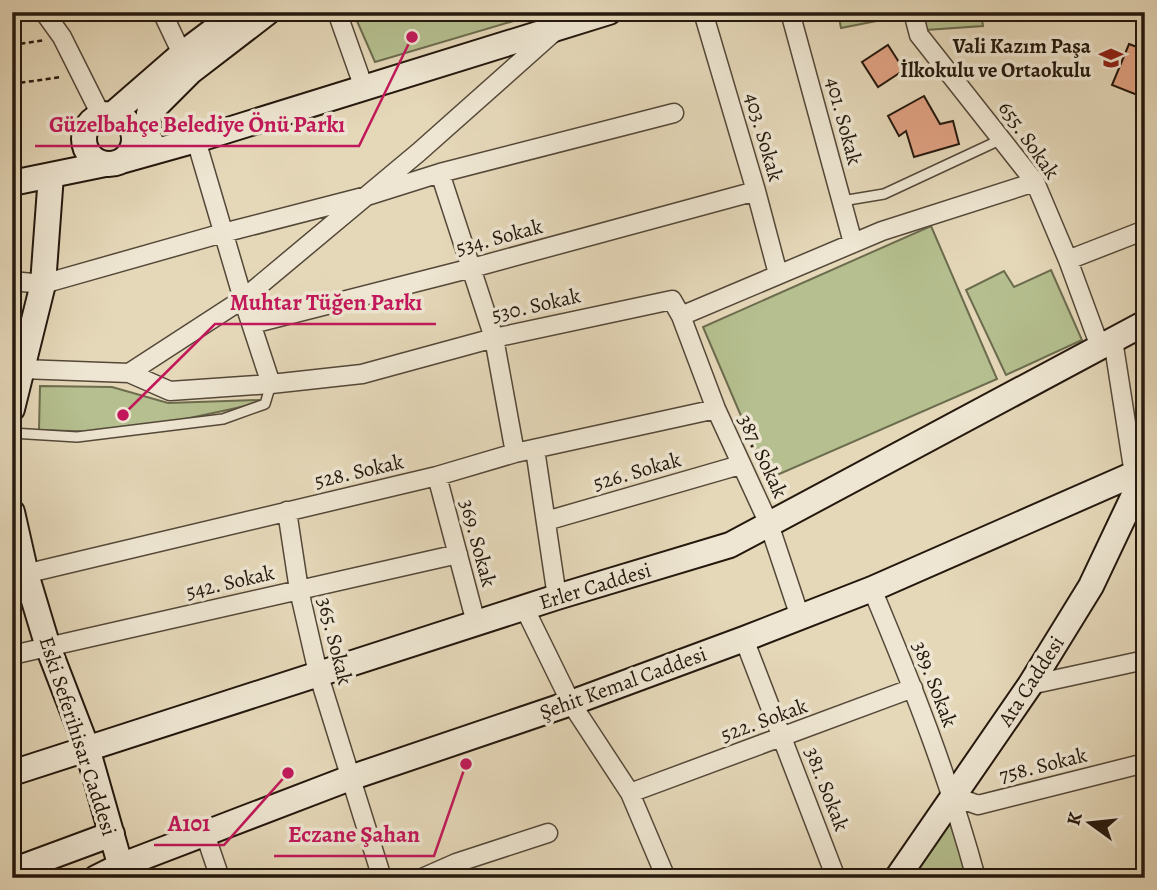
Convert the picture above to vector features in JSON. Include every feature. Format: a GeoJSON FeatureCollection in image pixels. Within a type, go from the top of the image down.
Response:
{"type":"FeatureCollection","features":[{"type":"Feature","properties":{"kind":"main road"},"geometry":{"type":"LineString","coordinates":[[12,409],[17,370],[43,284],[51,175],[100,121],[238,12]]}},
{"type":"Feature","properties":{"kind":"main road"},"geometry":{"type":"LineString","coordinates":[[100,121],[86,149],[97,161],[113,163],[132,149],[141,122],[190,72],[268,12]]}},
{"type":"Feature","properties":{"kind":"main road"},"geometry":{"type":"LineString","coordinates":[[12,183],[113,163],[196,140],[609,12]]}},
{"type":"Feature","properties":{"kind":"main road"},"geometry":{"type":"LineString","coordinates":[[100,121],[141,122]]}},
{"type":"Feature","properties":{"kind":"main road"},"geometry":{"type":"LineString","coordinates":[[141,122],[156,151]]}},
{"type":"Feature","properties":{"kind":"main road","name":"Erler Caddesi"},"geometry":{"type":"LineString","coordinates":[[12,773],[524,607],[730,545],[1145,323]]}},
{"type":"Feature","properties":{"kind":"main road","name":"Şehit Kemal Caddesi"},"geometry":{"type":"LineString","coordinates":[[96,878],[122,872],[205,834],[350,778],[571,703],[744,639],[872,589],[1142,473]]}},
{"type":"Feature","properties":{"kind":"main road","name":"Ata Caddesi"},"geometry":{"type":"LineString","coordinates":[[897,878],[1030,685],[1091,586],[1142,473]]}},
{"type":"Feature","properties":{"kind":"main road","name":"Eski Seferihisar Caddesi"},"geometry":{"type":"LineString","coordinates":[[12,512],[19,575],[87,748],[122,872]]}},
{"type":"Feature","properties":{"kind":"main road"},"geometry":{"type":"LineString","coordinates":[[12,871],[112,834]]}},
{"type":"Feature","properties":{"kind":"street"},"geometry":{"type":"LineString","coordinates":[[44,12],[82,73],[100,121]]}},
{"type":"Feature","properties":{"kind":"street"},"geometry":{"type":"LineString","coordinates":[[162,12],[182,54]]}},
{"type":"Feature","properties":{"kind":"street"},"geometry":{"type":"LineString","coordinates":[[337,12],[364,88]]}},
{"type":"Feature","properties":{"kind":"street","name":"403. Sokak"},"geometry":{"type":"LineString","coordinates":[[704,12],[757,191],[778,274]]}},
{"type":"Feature","properties":{"kind":"street","name":"401. Sokak"},"geometry":{"type":"LineString","coordinates":[[790,12],[853,243]]}},
{"type":"Feature","properties":{"kind":"street","name":"655. Sokak"},"geometry":{"type":"LineString","coordinates":[[913,12],[919,35],[1035,183],[1106,343],[1142,473]]}},
{"type":"Feature","properties":{"kind":"street"},"geometry":{"type":"LineString","coordinates":[[129,373],[243,299],[367,197],[560,27]]}},
{"type":"Feature","properties":{"kind":"street"},"geometry":{"type":"LineString","coordinates":[[12,281],[43,284],[223,233],[367,197],[440,173],[674,113]]}},
{"type":"Feature","properties":{"kind":"street"},"geometry":{"type":"LineString","coordinates":[[196,140],[271,384]]}},
{"type":"Feature","properties":{"kind":"street"},"geometry":{"type":"LineString","coordinates":[[440,173],[494,338],[515,453]]}},
{"type":"Feature","properties":{"kind":"street"},"geometry":{"type":"LineString","coordinates":[[681,316],[881,231],[1035,183]]}},
{"type":"Feature","properties":{"kind":"street","name":"534. Sokak"},"geometry":{"type":"LineString","coordinates":[[252,324],[757,191]]}},
{"type":"Feature","properties":{"kind":"street"},"geometry":{"type":"LineString","coordinates":[[1068,260],[1145,230]]}},
{"type":"Feature","properties":{"kind":"street","name":"530. Sokak"},"geometry":{"type":"LineString","coordinates":[[17,370],[129,373],[170,391],[271,384],[362,374],[494,338],[672,300],[681,316]]}},
{"type":"Feature","properties":{"kind":"street","name":"387. Sokak"},"geometry":{"type":"LineString","coordinates":[[681,316],[716,410],[769,524],[800,617]]}},
{"type":"Feature","properties":{"kind":"street","name":"528. Sokak"},"geometry":{"type":"LineString","coordinates":[[19,575],[437,476],[515,453],[716,410]]}},
{"type":"Feature","properties":{"kind":"street"},"geometry":{"type":"LineString","coordinates":[[535,449],[557,597]]}},
{"type":"Feature","properties":{"kind":"street","name":"526. Sokak"},"geometry":{"type":"LineString","coordinates":[[546,521],[740,465]]}},
{"type":"Feature","properties":{"kind":"street","name":"369. Sokak"},"geometry":{"type":"LineString","coordinates":[[437,476],[476,623]]}},
{"type":"Feature","properties":{"kind":"street","name":"365. Sokak"},"geometry":{"type":"LineString","coordinates":[[287,511],[299,590],[318,673],[382,878]]}},
{"type":"Feature","properties":{"kind":"street","name":"542. Sokak"},"geometry":{"type":"LineString","coordinates":[[12,655],[458,554]]}},
{"type":"Feature","properties":{"kind":"street","name":"389. Sokak"},"geometry":{"type":"LineString","coordinates":[[872,589],[913,688],[953,796],[976,878]]}},
{"type":"Feature","properties":{"kind":"street"},"geometry":{"type":"LineString","coordinates":[[524,607],[571,703],[630,793],[666,878]]}},
{"type":"Feature","properties":{"kind":"street","name":"381. Sokak"},"geometry":{"type":"LineString","coordinates":[[744,639],[836,878]]}},
{"type":"Feature","properties":{"kind":"street"},"geometry":{"type":"LineString","coordinates":[[1030,685],[1145,660]]}},
{"type":"Feature","properties":{"kind":"street","name":"522. Sokak"},"geometry":{"type":"LineString","coordinates":[[630,793],[913,688]]}},
{"type":"Feature","properties":{"kind":"street","name":"758. Sokak"},"geometry":{"type":"LineString","coordinates":[[953,796],[978,805],[1145,763]]}},
{"type":"Feature","properties":{"kind":"street"},"geometry":{"type":"LineString","coordinates":[[422,878],[459,871],[548,832]]}},
{"type":"Feature","properties":{"kind":"street"},"geometry":{"type":"LineString","coordinates":[[205,834],[220,878]]}},
{"type":"Feature","properties":{"kind":"lane"},"geometry":{"type":"LineString","coordinates":[[842,201],[884,194],[1002,139]]}},
{"type":"Feature","properties":{"kind":"lane"},"geometry":{"type":"LineString","coordinates":[[12,433],[78,437],[223,419],[265,404],[271,384]]}},
{"type":"Feature","properties":{"kind":"path"},"geometry":{"type":"LineString","coordinates":[[12,45],[62,37]]}},
{"type":"Feature","properties":{"kind":"path"},"geometry":{"type":"LineString","coordinates":[[12,84],[82,73]]}},
{"type":"Feature","properties":{"kind":"green space"},"geometry":{"type":"Polygon","coordinates":[[[353,12],[544,12],[375,62],[353,12]]]}},
{"type":"Feature","properties":{"kind":"green space"},"geometry":{"type":"Polygon","coordinates":[[[838,12],[891,12],[892,18],[841,28],[838,12]]]}},
{"type":"Feature","properties":{"kind":"green space"},"geometry":{"type":"Polygon","coordinates":[[[921,12],[981,12],[983,26],[926,30],[921,12]]]}},
{"type":"Feature","properties":{"kind":"green space"},"geometry":{"type":"Polygon","coordinates":[[[931,226],[997,379],[768,479],[703,327],[931,226]]]}},
{"type":"Feature","properties":{"kind":"green space"},"geometry":{"type":"Polygon","coordinates":[[[1051,270],[1082,340],[1006,375],[966,290],[1004,271],[1014,287],[1051,270]]]}},
{"type":"Feature","properties":{"kind":"green space"},"geometry":{"type":"Polygon","coordinates":[[[40,386],[112,387],[168,403],[259,400],[260,403],[171,422],[104,432],[39,430],[40,386]]]}},
{"type":"Feature","properties":{"kind":"green space"},"geometry":{"type":"Polygon","coordinates":[[[953,817],[969,878],[911,878],[953,817]]]}},
{"type":"Feature","properties":{"kind":"building"},"geometry":{"type":"Polygon","coordinates":[[[1129,44],[1145,50],[1145,98],[1112,85],[1129,44]]]}},
{"type":"Feature","properties":{"kind":"building"},"geometry":{"type":"Polygon","coordinates":[[[888,45],[904,70],[878,87],[862,62],[888,45]]]}},
{"type":"Feature","properties":{"kind":"building"},"geometry":{"type":"Polygon","coordinates":[[[924,96],[940,124],[953,121],[959,144],[914,157],[906,131],[899,136],[888,116],[924,96]]]}},
{"type":"Feature","properties":{"kind":"place","name":"Güzelbahçe Belediye Önü Parkı"},"geometry":{"type":"Point","coordinates":[412,37]}},
{"type":"Feature","properties":{"kind":"place","name":"Vali Kazım Paşa İlkokulu ve Ortaokulu"},"geometry":{"type":"Point","coordinates":[1111,58]}},
{"type":"Feature","properties":{"kind":"place","name":"Muhtar Tüğen Parkı"},"geometry":{"type":"Point","coordinates":[123,415]}},
{"type":"Feature","properties":{"kind":"place","name":"Eczane Şahan"},"geometry":{"type":"Point","coordinates":[466,764]}},
{"type":"Feature","properties":{"kind":"place","name":"A101"},"geometry":{"type":"Point","coordinates":[288,773]}}]}
